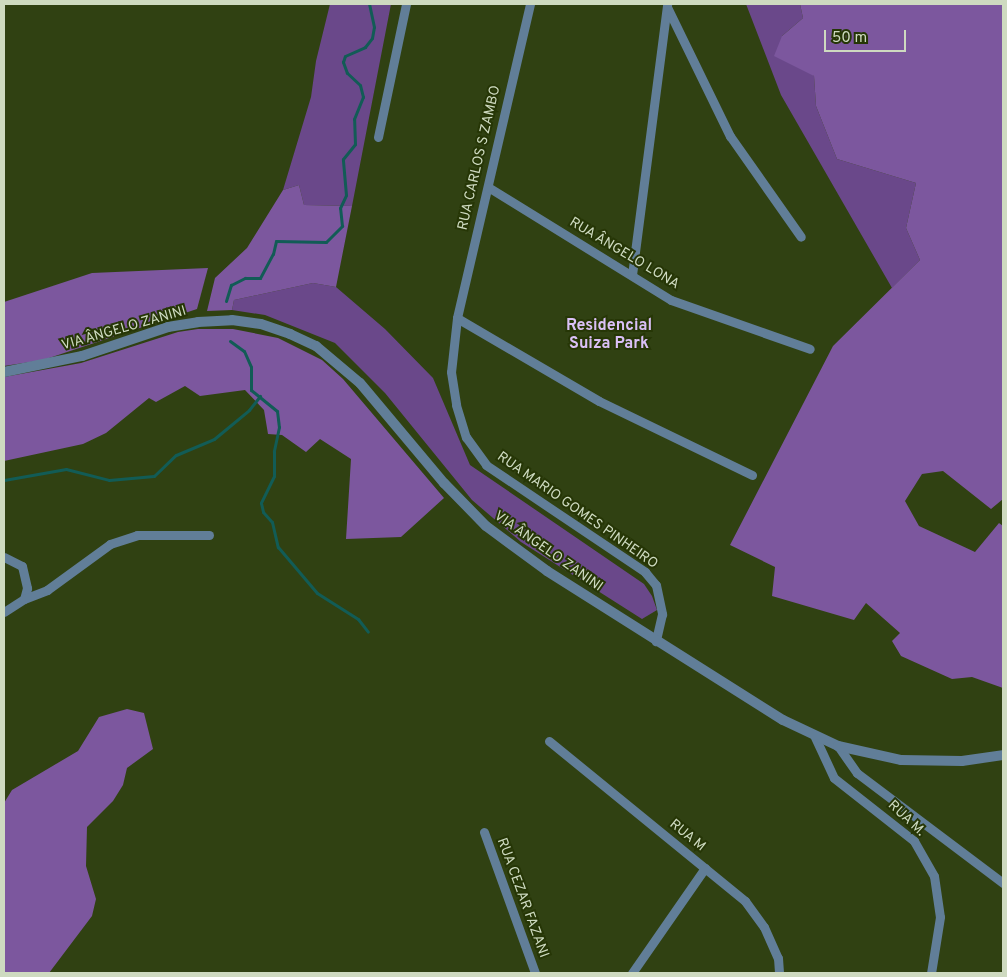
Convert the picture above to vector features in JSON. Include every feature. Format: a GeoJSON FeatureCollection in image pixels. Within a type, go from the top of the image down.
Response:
{"type":"FeatureCollection","features":[{"type":"Feature","properties":{"kind":"street"},"geometry":{"type":"LineString","coordinates":[[378,137],[406,4]]}},
{"type":"Feature","properties":{"kind":"street","name":"RUA CARLOS S ZAMBO"},"geometry":{"type":"LineString","coordinates":[[457,318],[530,4]]}},
{"type":"Feature","properties":{"kind":"street"},"geometry":{"type":"LineString","coordinates":[[667,5],[730,136],[801,237]]}},
{"type":"Feature","properties":{"kind":"street"},"geometry":{"type":"LineString","coordinates":[[632,275],[667,5]]}},
{"type":"Feature","properties":{"kind":"street","name":"RUA ÂNGELO LONA"},"geometry":{"type":"LineString","coordinates":[[488,187],[671,300],[810,349]]}},
{"type":"Feature","properties":{"kind":"street"},"geometry":{"type":"LineString","coordinates":[[457,318],[599,401],[752,475]]}},
{"type":"Feature","properties":{"kind":"street","name":"RUA MARIO GOMES PINHEIRO"},"geometry":{"type":"LineString","coordinates":[[457,318],[451,372],[466,436],[486,465],[645,572],[661,596],[662,614],[656,641]]}},
{"type":"Feature","properties":{"kind":"street","name":"VIA ÂNGELO ZANINI"},"geometry":{"type":"LineString","coordinates":[[4,372],[82,356],[168,327],[198,322],[232,320],[261,324],[290,334],[316,346],[360,383],[444,483],[486,526],[547,571],[783,720],[838,746],[925,761],[962,761],[1003,755]]}},
{"type":"Feature","properties":{"kind":"street"},"geometry":{"type":"LineString","coordinates":[[4,612],[24,599],[48,590],[110,544],[137,535],[209,536]]}},
{"type":"Feature","properties":{"kind":"street"},"geometry":{"type":"LineString","coordinates":[[4,557],[22,566],[26,575],[24,599]]}},
{"type":"Feature","properties":{"kind":"street","name":"RUA M."},"geometry":{"type":"LineString","coordinates":[[814,735],[834,778],[914,841],[934,876],[940,917],[931,973]]}},
{"type":"Feature","properties":{"kind":"street","name":"RUA M"},"geometry":{"type":"LineString","coordinates":[[549,741],[745,901],[764,927],[778,958],[779,973]]}},
{"type":"Feature","properties":{"kind":"street"},"geometry":{"type":"LineString","coordinates":[[838,746],[857,773],[1003,883]]}},
{"type":"Feature","properties":{"kind":"street","name":"RUA CEZAR FAZANI"},"geometry":{"type":"LineString","coordinates":[[484,832],[535,973]]}},
{"type":"Feature","properties":{"kind":"street"},"geometry":{"type":"LineString","coordinates":[[632,973],[705,868]]}},
{"type":"Feature","properties":{"kind":"shaded area"},"geometry":{"type":"Polygon","coordinates":[[[330,4],[391,4],[352,206],[304,205],[299,185],[283,190],[311,97],[316,61],[330,4]]]}},
{"type":"Feature","properties":{"kind":"shaded area"},"geometry":{"type":"Polygon","coordinates":[[[746,4],[800,4],[803,18],[782,36],[814,76],[816,106],[837,159],[916,183],[906,228],[920,260],[892,288],[781,95],[746,4]]]}},
{"type":"Feature","properties":{"kind":"shaded area"},"geometry":{"type":"Polygon","coordinates":[[[800,4],[1003,4],[1003,499],[991,509],[943,471],[922,474],[905,501],[919,526],[975,552],[999,523],[1003,526],[1003,688],[972,677],[952,679],[901,656],[892,641],[900,633],[866,603],[854,620],[772,596],[775,567],[730,545],[833,346],[920,260],[906,228],[916,183],[837,159],[816,106],[814,76],[774,56],[782,36],[803,18],[800,4]]]}},
{"type":"Feature","properties":{"kind":"shaded area"},"geometry":{"type":"Polygon","coordinates":[[[299,185],[304,205],[352,206],[336,287],[313,283],[234,300],[232,310],[207,311],[215,278],[247,248],[283,190],[299,185]]]}},
{"type":"Feature","properties":{"kind":"shaded area"},"geometry":{"type":"Polygon","coordinates":[[[208,268],[197,309],[43,360],[4,366],[4,302],[92,273],[208,268]]]}},
{"type":"Feature","properties":{"kind":"shaded area"},"geometry":{"type":"Polygon","coordinates":[[[313,283],[336,287],[385,329],[433,378],[470,465],[644,584],[652,596],[657,610],[642,619],[521,542],[472,500],[385,393],[335,343],[265,315],[232,310],[234,300],[313,283]]]}},
{"type":"Feature","properties":{"kind":"shaded area"},"geometry":{"type":"Polygon","coordinates":[[[198,329],[233,329],[278,338],[322,360],[343,379],[444,498],[401,537],[346,539],[351,459],[320,439],[306,452],[282,435],[268,434],[264,410],[245,390],[200,396],[185,386],[156,402],[149,398],[106,433],[83,444],[4,461],[4,377],[81,363],[178,332],[198,329]]]}},
{"type":"Feature","properties":{"kind":"shaded area"},"geometry":{"type":"Polygon","coordinates":[[[127,709],[144,713],[153,749],[127,768],[123,785],[113,801],[87,827],[86,866],[96,899],[92,916],[49,973],[4,973],[4,803],[12,790],[78,751],[99,717],[127,709]]]}},
{"type":"Feature","properties":{"kind":"waterway"},"geometry":{"type":"LineString","coordinates":[[226,301],[231,285],[245,278],[260,278],[273,254],[276,241],[326,242],[342,226],[340,208],[346,195],[343,159],[355,144],[354,119],[363,97],[360,85],[347,73],[343,62],[345,56],[365,47],[372,38],[374,27],[369,4]]}},
{"type":"Feature","properties":{"kind":"waterway"},"geometry":{"type":"LineString","coordinates":[[230,341],[244,351],[251,367],[251,390],[277,411],[279,427],[274,451],[274,476],[261,503],[263,512],[272,522],[278,547],[317,593],[358,619],[368,632]]}},
{"type":"Feature","properties":{"kind":"waterway"},"geometry":{"type":"LineString","coordinates":[[4,480],[66,469],[109,480],[154,476],[176,455],[214,439],[249,410],[260,396]]}},
{"type":"Feature","properties":{"kind":"district","name":"Residencial Suiza Park"},"geometry":{"type":"Point","coordinates":[609,335]}}]}
